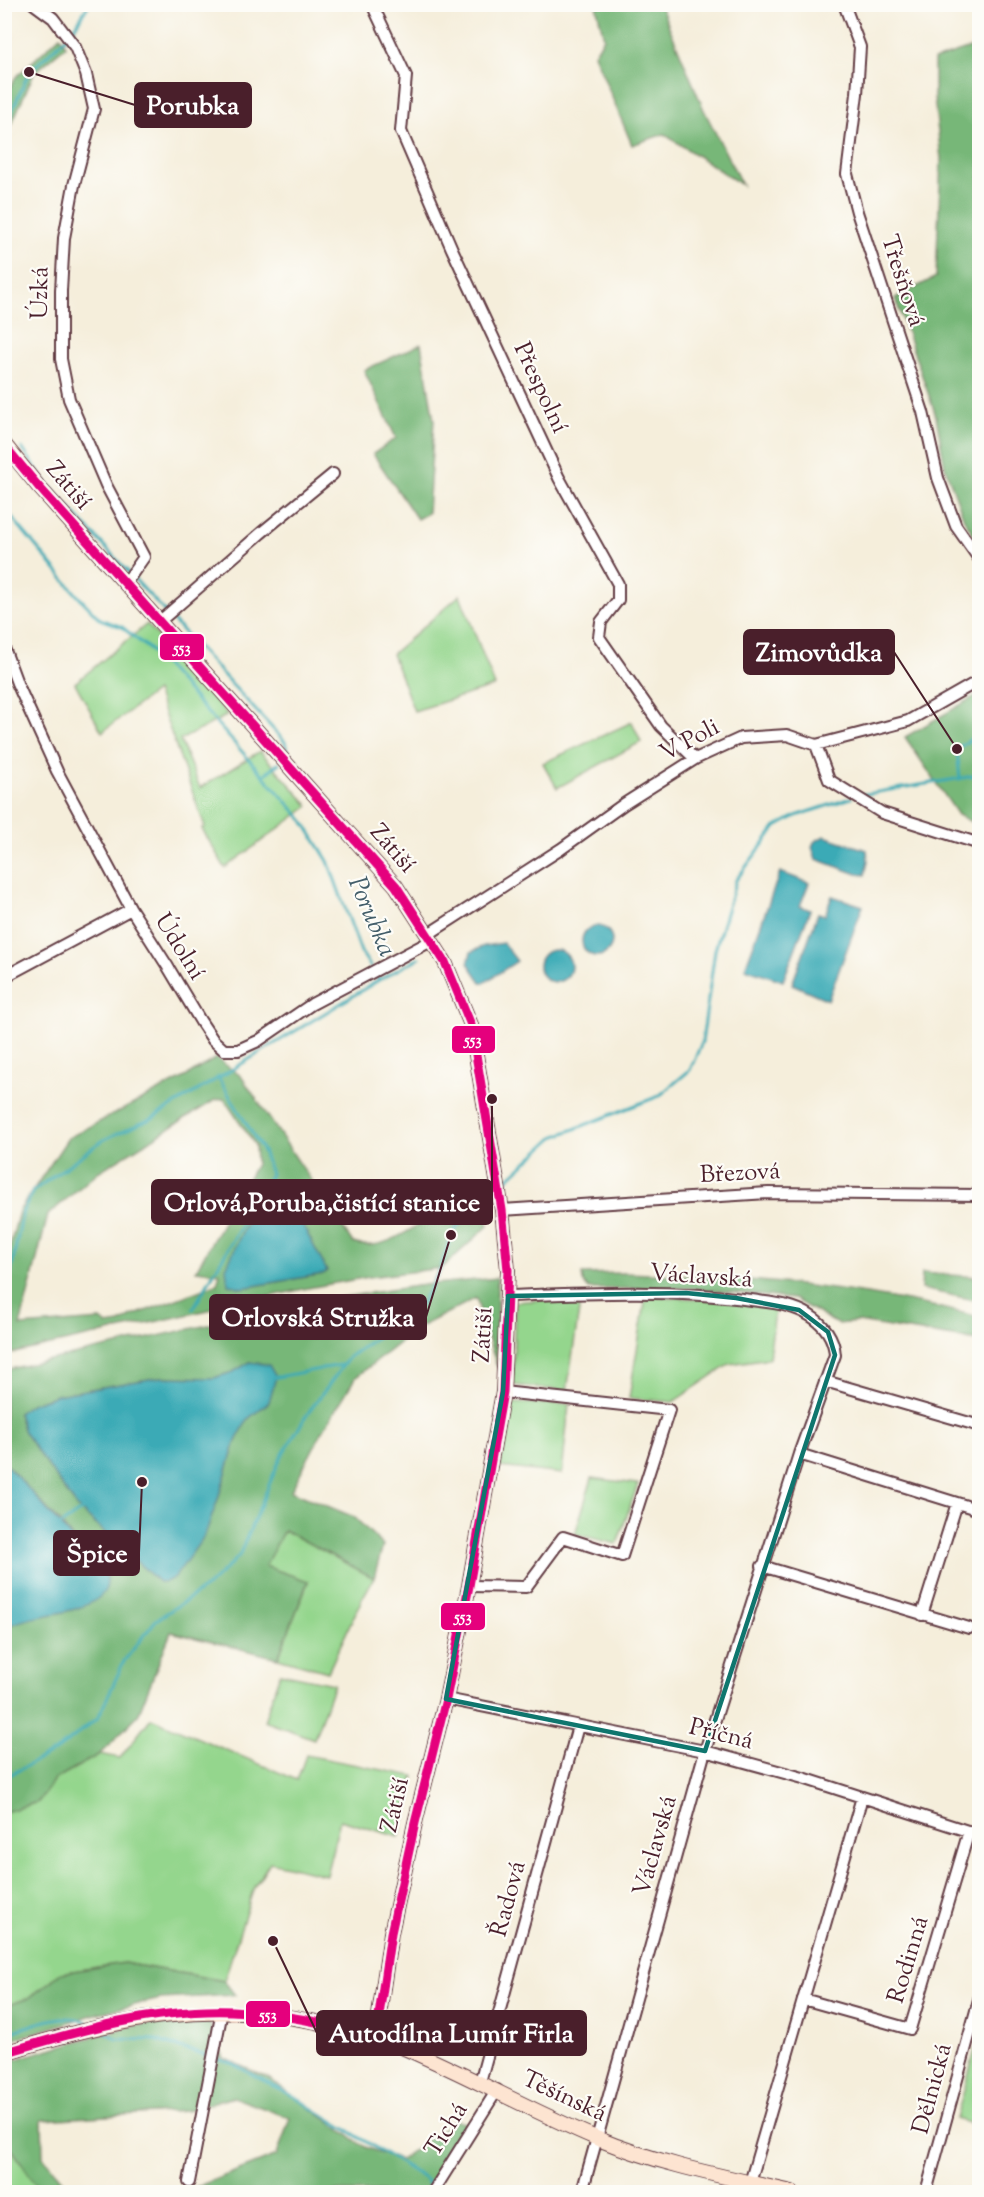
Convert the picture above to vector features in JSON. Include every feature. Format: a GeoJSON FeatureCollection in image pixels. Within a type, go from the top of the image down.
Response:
{"type":"FeatureCollection","features":[{"type":"Feature","properties":{"kind":"street","name":"Úzká"},"geometry":{"type":"LineString","coordinates":[[33,4],[53,18],[75,47],[86,74],[94,109],[74,185],[64,238],[61,359],[69,399],[106,485],[144,557],[125,584]]}},
{"type":"Feature","properties":{"kind":"street","name":"Přespolní"},"geometry":{"type":"LineString","coordinates":[[372,4],[406,76],[401,130],[452,249],[559,478],[618,584],[618,600],[601,622],[599,637],[661,726],[694,759]]}},
{"type":"Feature","properties":{"kind":"street","name":"Třešňová"},"geometry":{"type":"LineString","coordinates":[[844,4],[860,47],[857,94],[847,174],[857,212],[921,407],[938,478],[956,526],[980,560]]}},
{"type":"Feature","properties":{"kind":"street","name":"Zátiší"},"geometry":{"type":"LineString","coordinates":[[4,444],[38,486],[396,886],[445,962],[471,1024],[502,1210],[508,1296],[503,1392],[469,1586],[446,1699],[415,1823],[394,1922],[376,2036]]}},
{"type":"Feature","properties":{"kind":"street"},"geometry":{"type":"LineString","coordinates":[[159,622],[333,474]]}},
{"type":"Feature","properties":{"kind":"street","name":"Údolní"},"geometry":{"type":"LineString","coordinates":[[4,648],[57,771],[130,909],[213,1040],[224,1050],[238,1050],[258,1041],[312,1004],[429,938]]}},
{"type":"Feature","properties":{"kind":"street"},"geometry":{"type":"LineString","coordinates":[[980,680],[908,721],[816,745],[829,780],[882,813],[980,844]]}},
{"type":"Feature","properties":{"kind":"street","name":"V Poli"},"geometry":{"type":"LineString","coordinates":[[429,938],[624,804],[694,759],[741,738],[787,735],[816,745]]}},
{"type":"Feature","properties":{"kind":"street"},"geometry":{"type":"LineString","coordinates":[[4,976],[130,909]]}},
{"type":"Feature","properties":{"kind":"street","name":"Březová"},"geometry":{"type":"LineString","coordinates":[[502,1210],[768,1192],[980,1195]]}},
{"type":"Feature","properties":{"kind":"street","name":"Václavská"},"geometry":{"type":"LineString","coordinates":[[508,1296],[686,1293],[785,1305],[811,1316],[828,1332],[834,1342],[835,1355],[762,1566],[705,1751],[582,2193]]}},
{"type":"Feature","properties":{"kind":"street"},"geometry":{"type":"LineString","coordinates":[[825,1382],[980,1426]]}},
{"type":"Feature","properties":{"kind":"street","name":"Zátiší"},"geometry":{"type":"LineString","coordinates":[[469,1586],[526,1587],[563,1537],[622,1556],[669,1410],[503,1392]]}},
{"type":"Feature","properties":{"kind":"street"},"geometry":{"type":"LineString","coordinates":[[799,1454],[973,1508]]}},
{"type":"Feature","properties":{"kind":"street"},"geometry":{"type":"LineString","coordinates":[[922,1615],[957,1503]]}},
{"type":"Feature","properties":{"kind":"street"},"geometry":{"type":"LineString","coordinates":[[762,1566],[969,1628]]}},
{"type":"Feature","properties":{"kind":"street","name":"Příčná"},"geometry":{"type":"LineString","coordinates":[[446,1699],[705,1751],[974,1833]]}},
{"type":"Feature","properties":{"kind":"street","name":"Řadová"},"geometry":{"type":"LineString","coordinates":[[480,2082],[578,1726]]}},
{"type":"Feature","properties":{"kind":"street"},"geometry":{"type":"LineString","coordinates":[[750,2183],[862,1797]]}},
{"type":"Feature","properties":{"kind":"street","name":"Rodinná"},"geometry":{"type":"LineString","coordinates":[[803,1998],[910,2029],[974,1833]]}},
{"type":"Feature","properties":{"kind":"street","name":"Dělnická"},"geometry":{"type":"LineString","coordinates":[[926,2193],[980,1996]]}},
{"type":"Feature","properties":{"kind":"street"},"geometry":{"type":"LineString","coordinates":[[189,2182],[222,2011]]}},
{"type":"Feature","properties":{"kind":"street","name":"Těšínská"},"geometry":{"type":"LineString","coordinates":[[4,2053],[122,2022],[169,2014],[222,2011],[298,2018],[376,2036],[480,2082],[596,2138],[664,2162],[792,2193]]}},
{"type":"Feature","properties":{"kind":"street","name":"Tichá"},"geometry":{"type":"LineString","coordinates":[[433,2193],[497,2091]]}},
{"type":"Feature","properties":{"kind":"highlighted area"},"geometry":{"type":"Polygon","coordinates":[[[686,1293],[736,1298],[799,1310],[828,1332],[835,1355],[705,1751],[446,1699],[503,1392],[508,1296],[686,1293]]]}},
{"type":"Feature","properties":{"kind":"green space"},"geometry":{"type":"Polygon","coordinates":[[[596,5],[660,5],[704,110],[742,185],[664,134],[632,145],[594,54],[604,38],[596,5]]]}},
{"type":"Feature","properties":{"kind":"green space"},"geometry":{"type":"Polygon","coordinates":[[[60,36],[66,46],[34,73],[5,139],[5,98],[15,78],[60,36]]]}},
{"type":"Feature","properties":{"kind":"green space"},"geometry":{"type":"Polygon","coordinates":[[[980,45],[979,544],[964,519],[945,467],[936,416],[895,298],[936,277],[941,159],[934,97],[934,60],[980,45]]]}},
{"type":"Feature","properties":{"kind":"green space"},"geometry":{"type":"Polygon","coordinates":[[[421,344],[434,420],[428,513],[417,519],[373,454],[396,438],[364,370],[421,344]]]}},
{"type":"Feature","properties":{"kind":"green space"},"geometry":{"type":"Polygon","coordinates":[[[460,595],[495,686],[414,711],[392,654],[460,595]]]}},
{"type":"Feature","properties":{"kind":"green space"},"geometry":{"type":"Polygon","coordinates":[[[147,624],[228,715],[180,740],[200,788],[260,751],[309,806],[225,868],[202,829],[205,827],[156,691],[102,732],[75,683],[147,624]]]}},
{"type":"Feature","properties":{"kind":"green space"},"geometry":{"type":"Polygon","coordinates":[[[979,694],[979,826],[958,815],[905,737],[979,694]]]}},
{"type":"Feature","properties":{"kind":"green space"},"geometry":{"type":"Polygon","coordinates":[[[632,722],[641,742],[557,788],[543,763],[632,722]]]}},
{"type":"Feature","properties":{"kind":"green space"},"geometry":{"type":"Polygon","coordinates":[[[216,1058],[241,1076],[353,1243],[365,1245],[388,1241],[452,1204],[484,1190],[488,1226],[442,1268],[369,1277],[308,1288],[5,1355],[5,1265],[19,1211],[68,1138],[187,1076],[216,1058]],[[224,1099],[215,1100],[98,1172],[48,1215],[20,1326],[101,1320],[107,1325],[120,1323],[132,1316],[217,1284],[220,1273],[196,1270],[256,1164],[255,1145],[224,1099]],[[273,1190],[264,1197],[249,1219],[228,1284],[242,1288],[323,1274],[327,1271],[288,1197],[273,1190]]]}},
{"type":"Feature","properties":{"kind":"green space"},"geometry":{"type":"Polygon","coordinates":[[[623,1273],[713,1277],[802,1285],[891,1298],[979,1317],[979,1341],[858,1322],[837,1324],[794,1299],[691,1288],[589,1289],[583,1282],[582,1274],[623,1273]]]}},
{"type":"Feature","properties":{"kind":"green space"},"geometry":{"type":"Polygon","coordinates":[[[922,1273],[979,1277],[979,1301],[921,1289],[922,1273]]]}},
{"type":"Feature","properties":{"kind":"green space"},"geometry":{"type":"Polygon","coordinates":[[[497,1278],[497,1367],[476,1298],[418,1328],[355,1378],[321,1434],[291,1491],[354,1517],[383,1545],[374,1578],[284,1530],[265,1566],[308,1581],[278,1658],[171,1632],[138,1715],[100,1754],[55,1779],[38,1802],[5,1812],[5,1627],[28,1617],[77,1608],[78,1545],[5,1463],[4,1370],[311,1302],[423,1285],[497,1278]],[[250,1362],[233,1372],[214,1378],[161,1377],[57,1395],[31,1404],[18,1413],[24,1432],[77,1507],[159,1582],[216,1505],[236,1441],[248,1419],[269,1402],[250,1362]]]}},
{"type":"Feature","properties":{"kind":"green space"},"geometry":{"type":"Polygon","coordinates":[[[646,1296],[776,1303],[769,1358],[730,1364],[673,1402],[629,1398],[646,1296]]]}},
{"type":"Feature","properties":{"kind":"green space"},"geometry":{"type":"Polygon","coordinates":[[[581,1297],[567,1391],[513,1385],[515,1302],[581,1297]]]}},
{"type":"Feature","properties":{"kind":"green space"},"geometry":{"type":"Polygon","coordinates":[[[510,1403],[569,1404],[562,1474],[500,1467],[510,1403]]]}},
{"type":"Feature","properties":{"kind":"green space"},"geometry":{"type":"Polygon","coordinates":[[[592,1478],[638,1484],[617,1544],[575,1534],[592,1478]]]}},
{"type":"Feature","properties":{"kind":"green space"},"geometry":{"type":"Polygon","coordinates":[[[284,1530],[374,1578],[328,1672],[278,1658],[308,1582],[264,1566],[284,1530]]]}},
{"type":"Feature","properties":{"kind":"green space"},"geometry":{"type":"Polygon","coordinates":[[[280,1673],[334,1684],[314,1739],[264,1721],[280,1673]]]}},
{"type":"Feature","properties":{"kind":"green space"},"geometry":{"type":"Polygon","coordinates":[[[151,1718],[297,1780],[306,1755],[414,1776],[399,1837],[340,1820],[326,1875],[270,1862],[254,1887],[224,1981],[124,1963],[61,1973],[29,1998],[5,2006],[4,1812],[38,1802],[55,1779],[100,1754],[120,1758],[151,1718]]]}},
{"type":"Feature","properties":{"kind":"green space"},"geometry":{"type":"Polygon","coordinates":[[[124,1963],[224,1981],[235,1995],[161,1999],[99,2013],[5,2042],[5,2006],[29,1998],[61,1973],[124,1963]]]}},
{"type":"Feature","properties":{"kind":"green space"},"geometry":{"type":"Polygon","coordinates":[[[207,2017],[223,2058],[268,2078],[365,2147],[400,2160],[455,2120],[467,2124],[424,2192],[185,2192],[277,2155],[290,2118],[233,2097],[186,2111],[42,2120],[43,2157],[72,2192],[41,2192],[12,2149],[5,2146],[4,2063],[132,2026],[207,2017]]]}},
{"type":"Feature","properties":{"kind":"green space"},"geometry":{"type":"Polygon","coordinates":[[[979,2036],[980,2126],[956,2119],[979,2036]]]}},
{"type":"Feature","properties":{"kind":"green space"},"geometry":{"type":"Polygon","coordinates":[[[4,2146],[12,2149],[41,2192],[5,2192],[4,2146]]]}},
{"type":"Feature","properties":{"kind":"water"},"geometry":{"type":"Polygon","coordinates":[[[824,836],[867,850],[868,861],[865,875],[816,859],[812,847],[814,842],[824,836]]]}},
{"type":"Feature","properties":{"kind":"water"},"geometry":{"type":"Polygon","coordinates":[[[780,872],[809,883],[800,906],[810,910],[783,981],[745,968],[780,872]]]}},
{"type":"Feature","properties":{"kind":"water"},"geometry":{"type":"Polygon","coordinates":[[[832,896],[863,906],[828,1000],[792,984],[818,913],[825,915],[832,896]]]}},
{"type":"Feature","properties":{"kind":"water"},"geometry":{"type":"Polygon","coordinates":[[[597,926],[608,930],[612,941],[608,952],[597,956],[586,952],[582,941],[586,930],[597,926]]]}},
{"type":"Feature","properties":{"kind":"water"},"geometry":{"type":"Polygon","coordinates":[[[503,943],[517,961],[484,983],[481,982],[468,963],[471,952],[484,946],[503,943]]]}},
{"type":"Feature","properties":{"kind":"water"},"geometry":{"type":"Polygon","coordinates":[[[555,950],[567,954],[571,966],[567,978],[555,982],[543,978],[539,966],[543,954],[555,950]]]}},
{"type":"Feature","properties":{"kind":"water"},"geometry":{"type":"Polygon","coordinates":[[[273,1190],[288,1197],[327,1271],[323,1274],[242,1288],[228,1284],[226,1268],[243,1230],[265,1195],[273,1190]]]}},
{"type":"Feature","properties":{"kind":"water"},"geometry":{"type":"Polygon","coordinates":[[[250,1362],[269,1365],[276,1377],[269,1402],[248,1419],[236,1441],[205,1535],[175,1577],[164,1583],[159,1582],[77,1507],[24,1432],[18,1413],[31,1404],[57,1395],[161,1377],[214,1378],[233,1372],[250,1362]]]}},
{"type":"Feature","properties":{"kind":"water"},"geometry":{"type":"Polygon","coordinates":[[[4,1463],[103,1570],[107,1586],[97,1599],[76,1609],[16,1622],[5,1627],[4,1463]]]}},
{"type":"Feature","properties":{"kind":"waterway","name":"Porubka"},"geometry":{"type":"LineString","coordinates":[[4,129],[29,72],[71,33],[89,4]]}},
{"type":"Feature","properties":{"kind":"waterway"},"geometry":{"type":"LineString","coordinates":[[22,448],[47,484],[285,742],[289,756],[287,758]]}},
{"type":"Feature","properties":{"kind":"waterway","name":"Porubka"},"geometry":{"type":"LineString","coordinates":[[4,508],[100,619],[122,627],[155,654],[302,819],[328,861],[361,952],[379,980],[151,1119],[103,1140],[33,1191],[23,1211],[4,1306]]}},
{"type":"Feature","properties":{"kind":"waterway"},"geometry":{"type":"LineString","coordinates":[[960,779],[957,749],[971,739],[980,738]]}},
{"type":"Feature","properties":{"kind":"waterway"},"geometry":{"type":"LineString","coordinates":[[264,775],[279,763]]}},
{"type":"Feature","properties":{"kind":"waterway"},"geometry":{"type":"LineString","coordinates":[[860,795],[980,775]]}},
{"type":"Feature","properties":{"kind":"waterway"},"geometry":{"type":"LineString","coordinates":[[502,1184],[554,1137],[659,1096],[690,1070],[702,1042],[715,950],[736,880],[776,827],[796,816],[851,798]]}},
{"type":"Feature","properties":{"kind":"waterway"},"geometry":{"type":"LineString","coordinates":[[379,980],[419,958]]}},
{"type":"Feature","properties":{"kind":"waterway"},"geometry":{"type":"LineString","coordinates":[[193,1309],[271,1174],[263,1151],[218,1077]]}},
{"type":"Feature","properties":{"kind":"waterway"},"geometry":{"type":"LineString","coordinates":[[4,1778],[57,1750],[98,1718],[124,1661],[156,1620],[208,1586],[239,1556],[280,1459],[306,1416],[349,1357],[420,1306],[441,1268],[451,1235],[471,1211],[495,1190]]}},
{"type":"Feature","properties":{"kind":"waterway"},"geometry":{"type":"LineString","coordinates":[[272,1378],[341,1365]]}},
{"type":"Feature","properties":{"kind":"waterway"},"geometry":{"type":"LineString","coordinates":[[58,1527],[82,1510]]}},
{"type":"Feature","properties":{"kind":"waterway"},"geometry":{"type":"LineString","coordinates":[[4,2035],[59,2019],[70,2018],[90,2024]]}},
{"type":"Feature","properties":{"kind":"waterway"},"geometry":{"type":"LineString","coordinates":[[104,2031],[116,2039],[155,2040],[210,2057]]}},
{"type":"Feature","properties":{"kind":"waterway"},"geometry":{"type":"LineString","coordinates":[[216,2059],[231,2063],[293,2096],[424,2178],[433,2189]]}},
{"type":"Feature","properties":{"kind":"transit line","name":"553"},"geometry":{"type":"LineString","coordinates":[[4,445],[38,486],[396,886],[445,962],[471,1025],[502,1210],[508,1270],[503,1392],[469,1586],[446,1699],[415,1823],[391,1933],[376,2036],[287,2017],[250,2012],[203,2011],[174,2013],[117,2023],[4,2053]]}},
{"type":"Feature","properties":{"kind":"place","name":"Porubka"},"geometry":{"type":"Point","coordinates":[29,72]}},
{"type":"Feature","properties":{"kind":"place","name":"Zimovůdka"},"geometry":{"type":"Point","coordinates":[957,749]}},
{"type":"Feature","properties":{"kind":"place","name":"Orlová,Poruba,čistící stanice"},"geometry":{"type":"Point","coordinates":[492,1099]}},
{"type":"Feature","properties":{"kind":"place","name":"Orlovská Stružka"},"geometry":{"type":"Point","coordinates":[451,1235]}},
{"type":"Feature","properties":{"kind":"place","name":"Špice"},"geometry":{"type":"Point","coordinates":[142,1482]}},
{"type":"Feature","properties":{"kind":"place","name":"Autodílna Lumír Firla"},"geometry":{"type":"Point","coordinates":[273,1941]}}]}
